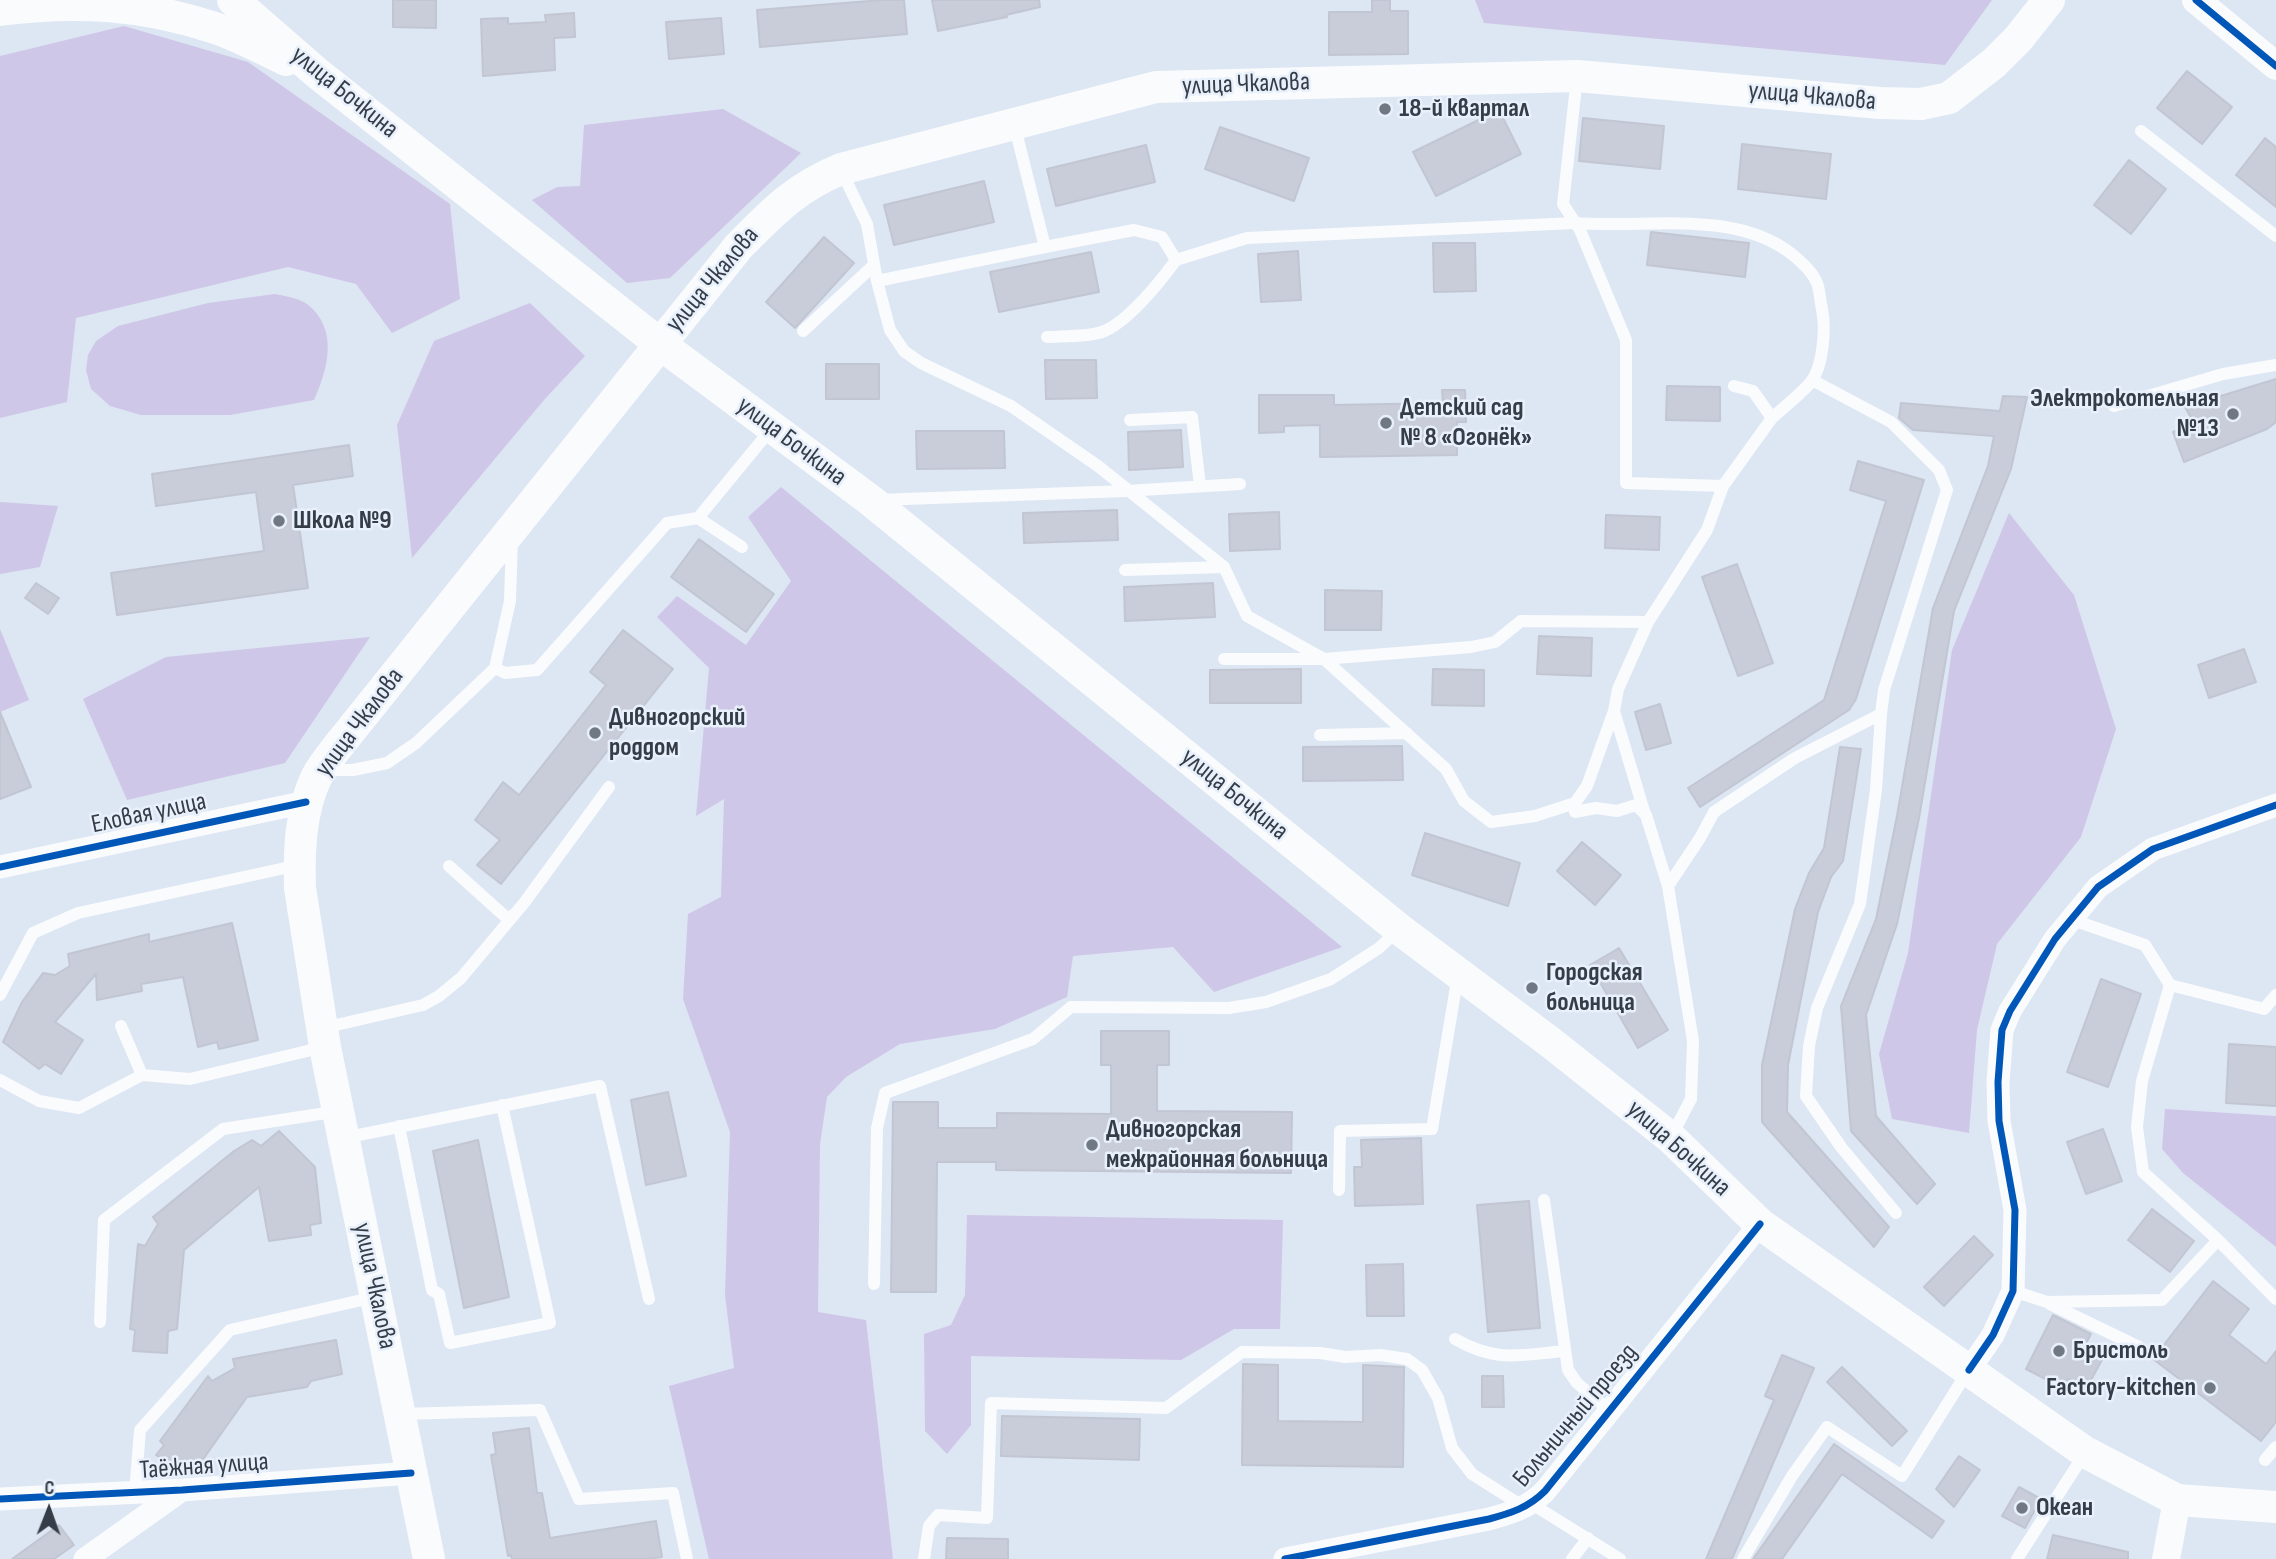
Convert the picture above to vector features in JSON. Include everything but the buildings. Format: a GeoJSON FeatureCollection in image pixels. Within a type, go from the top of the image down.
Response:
{"type":"FeatureCollection","features":[{"type":"Feature","properties":{"kind":"main road","name":"улица Бочкина"},"geometry":{"type":"LineString","coordinates":[[233,0],[317,74],[660,344],[870,500],[1399,929],[1550,1042],[1671,1138],[1760,1224],[2085,1452],[2177,1500],[2276,1507]]}},
{"type":"Feature","properties":{"kind":"main road","name":"улица Чкалова"},"geometry":{"type":"LineString","coordinates":[[429,1559],[323,1037],[300,888],[299,865],[306,802],[321,770],[335,750],[739,246],[780,204],[814,180],[841,169],[1156,88],[1577,76],[1880,103],[1921,104],[1949,98],[1967,85],[2018,39],[2049,0]]}},
{"type":"Feature","properties":{"kind":"main road"},"geometry":{"type":"LineString","coordinates":[[0,10],[65,3],[111,4],[158,13],[214,27],[317,74]]}},
{"type":"Feature","properties":{"kind":"street"},"geometry":{"type":"LineString","coordinates":[[2196,0],[2276,66]]}},
{"type":"Feature","properties":{"kind":"street","name":"Еловая улица"},"geometry":{"type":"LineString","coordinates":[[0,867],[306,802]]}},
{"type":"Feature","properties":{"kind":"street"},"geometry":{"type":"LineString","coordinates":[[1969,1370],[1993,1335],[2013,1291],[2015,1210],[1999,1121],[1999,1063],[2003,1030],[2010,1011],[2070,919],[2098,887],[2153,849],[2276,804]]}},
{"type":"Feature","properties":{"kind":"street","name":"Больничный проезд"},"geometry":{"type":"LineString","coordinates":[[1285,1559],[1489,1519],[1528,1506],[1545,1491],[1760,1224]]}},
{"type":"Feature","properties":{"kind":"street","name":"Таёжная улица"},"geometry":{"type":"LineString","coordinates":[[0,1499],[182,1490],[411,1472]]}},
{"type":"Feature","properties":{"kind":"street"},"geometry":{"type":"LineString","coordinates":[[85,1559],[182,1490]]}},
{"type":"Feature","properties":{"kind":"street"},"geometry":{"type":"LineString","coordinates":[[2166,1559],[2177,1500]]}},
{"type":"Feature","properties":{"kind":"lane"},"geometry":{"type":"LineString","coordinates":[[1577,76],[1563,204],[1575,223],[1626,340],[1626,483],[1723,486]]}},
{"type":"Feature","properties":{"kind":"lane"},"geometry":{"type":"LineString","coordinates":[[1014,124],[1045,247]]}},
{"type":"Feature","properties":{"kind":"lane"},"geometry":{"type":"LineString","coordinates":[[2141,131],[2276,236]]}},
{"type":"Feature","properties":{"kind":"lane"},"geometry":{"type":"LineString","coordinates":[[841,169],[867,224],[877,281],[890,330],[904,351],[1011,406],[1098,466],[1223,567],[1247,616],[1324,659],[1446,769],[1464,801],[1491,822],[1535,816],[1575,803]]}},
{"type":"Feature","properties":{"kind":"lane"},"geometry":{"type":"LineString","coordinates":[[1047,337],[1101,332],[1120,320],[1152,292],[1176,260],[1247,238],[1575,223],[1708,225],[1749,231],[1778,244],[1806,266],[1817,284],[1825,341],[1812,380],[1772,418],[1723,486],[1707,530],[1648,622],[1618,689],[1614,711],[1587,786],[1575,803],[1575,812],[1596,808],[1617,811],[1636,805],[1646,815]]}},
{"type":"Feature","properties":{"kind":"lane"},"geometry":{"type":"LineString","coordinates":[[877,281],[1134,230],[1162,237],[1176,260]]}},
{"type":"Feature","properties":{"kind":"lane"},"geometry":{"type":"LineString","coordinates":[[803,331],[874,265]]}},
{"type":"Feature","properties":{"kind":"lane"},"geometry":{"type":"LineString","coordinates":[[2114,406],[2223,374],[2276,365]]}},
{"type":"Feature","properties":{"kind":"lane"},"geometry":{"type":"LineString","coordinates":[[1812,380],[1891,422],[1939,470],[1947,490],[1884,690],[1876,790],[1860,904],[1817,1008],[1809,1046],[1806,1096],[1842,1147],[1896,1213]]}},
{"type":"Feature","properties":{"kind":"lane"},"geometry":{"type":"LineString","coordinates":[[1734,386],[1753,391],[1772,418]]}},
{"type":"Feature","properties":{"kind":"lane"},"geometry":{"type":"LineString","coordinates":[[1130,419],[1192,417],[1200,486]]}},
{"type":"Feature","properties":{"kind":"lane"},"geometry":{"type":"LineString","coordinates":[[495,668],[505,673],[537,670],[667,523],[698,518],[772,428]]}},
{"type":"Feature","properties":{"kind":"lane"},"geometry":{"type":"LineString","coordinates":[[870,500],[1240,484]]}},
{"type":"Feature","properties":{"kind":"lane"},"geometry":{"type":"LineString","coordinates":[[698,518],[742,547]]}},
{"type":"Feature","properties":{"kind":"lane"},"geometry":{"type":"LineString","coordinates":[[321,770],[352,770],[387,762],[416,744],[495,668],[510,601],[512,530]]}},
{"type":"Feature","properties":{"kind":"lane"},"geometry":{"type":"LineString","coordinates":[[1125,570],[1223,567]]}},
{"type":"Feature","properties":{"kind":"lane"},"geometry":{"type":"LineString","coordinates":[[1224,659],[1324,659],[1471,647],[1495,642],[1521,621],[1648,622]]}},
{"type":"Feature","properties":{"kind":"lane"},"geometry":{"type":"LineString","coordinates":[[1614,711],[1668,886],[1693,1041],[1691,1099],[1671,1138]]}},
{"type":"Feature","properties":{"kind":"lane"},"geometry":{"type":"LineString","coordinates":[[1668,886],[1714,812],[1795,758],[1881,714]]}},
{"type":"Feature","properties":{"kind":"lane"},"geometry":{"type":"LineString","coordinates":[[1320,735],[1407,733]]}},
{"type":"Feature","properties":{"kind":"lane"},"geometry":{"type":"LineString","coordinates":[[0,1080],[39,1101],[79,1108],[142,1075],[190,1079],[423,1005],[461,978],[509,920],[609,787]]}},
{"type":"Feature","properties":{"kind":"lane"},"geometry":{"type":"LineString","coordinates":[[0,995],[33,933],[78,913],[299,865]]}},
{"type":"Feature","properties":{"kind":"lane"},"geometry":{"type":"LineString","coordinates":[[449,866],[509,920]]}},
{"type":"Feature","properties":{"kind":"lane"},"geometry":{"type":"LineString","coordinates":[[2070,919],[2146,945],[2171,985],[2270,1010],[2276,995]]}},
{"type":"Feature","properties":{"kind":"lane"},"geometry":{"type":"LineString","coordinates":[[874,1284],[877,1128],[885,1093],[1032,1039],[1071,1007],[1228,1008],[1266,1002],[1331,979],[1380,948],[1399,929]]}},
{"type":"Feature","properties":{"kind":"lane"},"geometry":{"type":"LineString","coordinates":[[1339,1190],[1340,1131],[1432,1129],[1458,974]]}},
{"type":"Feature","properties":{"kind":"lane"},"geometry":{"type":"LineString","coordinates":[[2171,985],[2142,1081],[2137,1127],[2143,1172],[2218,1240],[2276,1299]]}},
{"type":"Feature","properties":{"kind":"lane"},"geometry":{"type":"LineString","coordinates":[[121,1026],[142,1075]]}},
{"type":"Feature","properties":{"kind":"lane"},"geometry":{"type":"LineString","coordinates":[[100,1322],[104,1220],[223,1129],[341,1124],[399,1126],[600,1086],[649,1299]]}},
{"type":"Feature","properties":{"kind":"lane"},"geometry":{"type":"LineString","coordinates":[[399,1126],[432,1290],[439,1294],[450,1343],[550,1323],[502,1105]]}},
{"type":"Feature","properties":{"kind":"lane"},"geometry":{"type":"LineString","coordinates":[[1544,1200],[1568,1370],[1577,1383],[1610,1410]]}},
{"type":"Feature","properties":{"kind":"lane"},"geometry":{"type":"LineString","coordinates":[[2047,1302],[2162,1300],[2218,1240]]}},
{"type":"Feature","properties":{"kind":"lane"},"geometry":{"type":"LineString","coordinates":[[2013,1291],[2047,1302],[2139,1347]]}},
{"type":"Feature","properties":{"kind":"lane"},"geometry":{"type":"LineString","coordinates":[[135,1493],[140,1430],[230,1330],[376,1297]]}},
{"type":"Feature","properties":{"kind":"lane"},"geometry":{"type":"LineString","coordinates":[[1455,1339],[1477,1351],[1506,1356],[1565,1351]]}},
{"type":"Feature","properties":{"kind":"lane"},"geometry":{"type":"LineString","coordinates":[[924,1559],[929,1526],[938,1515],[987,1518],[991,1403],[1166,1408],[1242,1352],[1320,1353],[1345,1357],[1380,1355],[1407,1359],[1422,1370],[1438,1398],[1452,1448],[1472,1474],[1588,1538],[1620,1559]]}},
{"type":"Feature","properties":{"kind":"lane"},"geometry":{"type":"LineString","coordinates":[[1743,1559],[1792,1476],[1827,1427],[1902,1476],[1969,1370]]}},
{"type":"Feature","properties":{"kind":"lane"},"geometry":{"type":"LineString","coordinates":[[401,1414],[540,1410],[579,1499],[673,1493],[687,1559]]}},
{"type":"Feature","properties":{"kind":"lane"},"geometry":{"type":"LineString","coordinates":[[2265,1460],[2276,1447]]}},
{"type":"Feature","properties":{"kind":"lane"},"geometry":{"type":"LineString","coordinates":[[2017,1559],[2085,1452]]}},
{"type":"Feature","properties":{"kind":"lane"},"geometry":{"type":"LineString","coordinates":[[1572,1559],[1588,1538]]}},
{"type":"Feature","properties":{"kind":"shaded area"},"geometry":{"type":"Polygon","coordinates":[[[1475,0],[1992,0],[1945,65],[1484,23],[1475,0]]]}},
{"type":"Feature","properties":{"kind":"shaded area"},"geometry":{"type":"Polygon","coordinates":[[[124,26],[248,62],[450,204],[460,299],[392,333],[356,284],[288,267],[76,318],[67,402],[0,418],[0,56],[124,26]]]}},
{"type":"Feature","properties":{"kind":"shaded area"},"geometry":{"type":"Polygon","coordinates":[[[723,109],[801,153],[670,278],[627,283],[532,200],[557,187],[580,186],[584,125],[723,109]]]}},
{"type":"Feature","properties":{"kind":"shaded area"},"geometry":{"type":"Polygon","coordinates":[[[275,294],[307,304],[324,325],[328,350],[314,400],[230,415],[141,415],[110,406],[91,389],[86,370],[88,355],[96,341],[118,326],[208,303],[275,294]]]}},
{"type":"Feature","properties":{"kind":"shaded area"},"geometry":{"type":"Polygon","coordinates":[[[530,303],[585,356],[544,400],[412,558],[397,425],[434,341],[530,303]]]}},
{"type":"Feature","properties":{"kind":"shaded area"},"geometry":{"type":"Polygon","coordinates":[[[781,487],[1342,947],[1214,992],[1173,947],[1073,956],[1067,997],[995,1029],[900,1044],[846,1077],[827,1097],[820,1144],[818,1312],[866,1320],[893,1559],[709,1559],[669,1386],[734,1368],[725,1295],[730,1132],[683,999],[688,914],[721,897],[724,799],[696,816],[709,668],[657,617],[677,596],[746,645],[791,581],[748,517],[781,487]]]}},
{"type":"Feature","properties":{"kind":"shaded area"},"geometry":{"type":"Polygon","coordinates":[[[0,502],[58,506],[40,567],[0,574],[0,502]]]}},
{"type":"Feature","properties":{"kind":"shaded area"},"geometry":{"type":"Polygon","coordinates":[[[2009,513],[2074,595],[2116,729],[2081,837],[1997,944],[1977,1030],[1969,1133],[1892,1119],[1879,1054],[1908,953],[1952,650],[2009,513]]]}},
{"type":"Feature","properties":{"kind":"shaded area"},"geometry":{"type":"Polygon","coordinates":[[[0,629],[29,700],[0,712],[0,629]]]}},
{"type":"Feature","properties":{"kind":"shaded area"},"geometry":{"type":"Polygon","coordinates":[[[370,637],[285,763],[127,800],[83,699],[166,657],[370,637]]]}},
{"type":"Feature","properties":{"kind":"shaded area"},"geometry":{"type":"Polygon","coordinates":[[[2165,1109],[2276,1116],[2276,1247],[2183,1173],[2162,1149],[2165,1109]]]}},
{"type":"Feature","properties":{"kind":"shaded area"},"geometry":{"type":"Polygon","coordinates":[[[967,1215],[1283,1220],[1280,1329],[1234,1329],[1181,1360],[971,1356],[971,1425],[947,1454],[925,1431],[924,1334],[951,1325],[965,1295],[967,1215]]]}},
{"type":"Feature","properties":{"kind":"cycle path"},"geometry":{"type":"LineString","coordinates":[[2196,0],[2276,66]]}},
{"type":"Feature","properties":{"kind":"cycle path"},"geometry":{"type":"LineString","coordinates":[[0,867],[306,802]]}},
{"type":"Feature","properties":{"kind":"cycle path"},"geometry":{"type":"LineString","coordinates":[[1969,1370],[1993,1335],[2013,1291],[2015,1210],[1999,1121],[1998,1082],[2002,1030],[2010,1011],[2055,939],[2098,887],[2153,849],[2276,805]]}},
{"type":"Feature","properties":{"kind":"cycle path"},"geometry":{"type":"LineString","coordinates":[[1285,1559],[1489,1519],[1532,1502],[1545,1491],[1760,1224]]}},
{"type":"Feature","properties":{"kind":"cycle path"},"geometry":{"type":"LineString","coordinates":[[0,1499],[182,1490],[411,1473]]}},
{"type":"Feature","properties":{"kind":"place","name":"18-й квартал"},"geometry":{"type":"Point","coordinates":[1385,109]}},
{"type":"Feature","properties":{"kind":"place","name":"Электрокотельная №13"},"geometry":{"type":"Point","coordinates":[2233,414]}},
{"type":"Feature","properties":{"kind":"place","name":"Детский сад № 8 «Огонёк»"},"geometry":{"type":"Point","coordinates":[1386,423]}},
{"type":"Feature","properties":{"kind":"place","name":"Школа №9"},"geometry":{"type":"Point","coordinates":[279,521]}},
{"type":"Feature","properties":{"kind":"place","name":"Дивногорский роддом"},"geometry":{"type":"Point","coordinates":[595,733]}},
{"type":"Feature","properties":{"kind":"place","name":"Городская больница"},"geometry":{"type":"Point","coordinates":[1532,988]}},
{"type":"Feature","properties":{"kind":"place","name":"Дивногорская межрайонная больница"},"geometry":{"type":"Point","coordinates":[1092,1145]}},
{"type":"Feature","properties":{"kind":"place","name":"Бристоль"},"geometry":{"type":"Point","coordinates":[2059,1351]}},
{"type":"Feature","properties":{"kind":"place","name":"Factory-kitchen"},"geometry":{"type":"Point","coordinates":[2210,1388]}},
{"type":"Feature","properties":{"kind":"place","name":"Океан"},"geometry":{"type":"Point","coordinates":[2022,1508]}}]}
